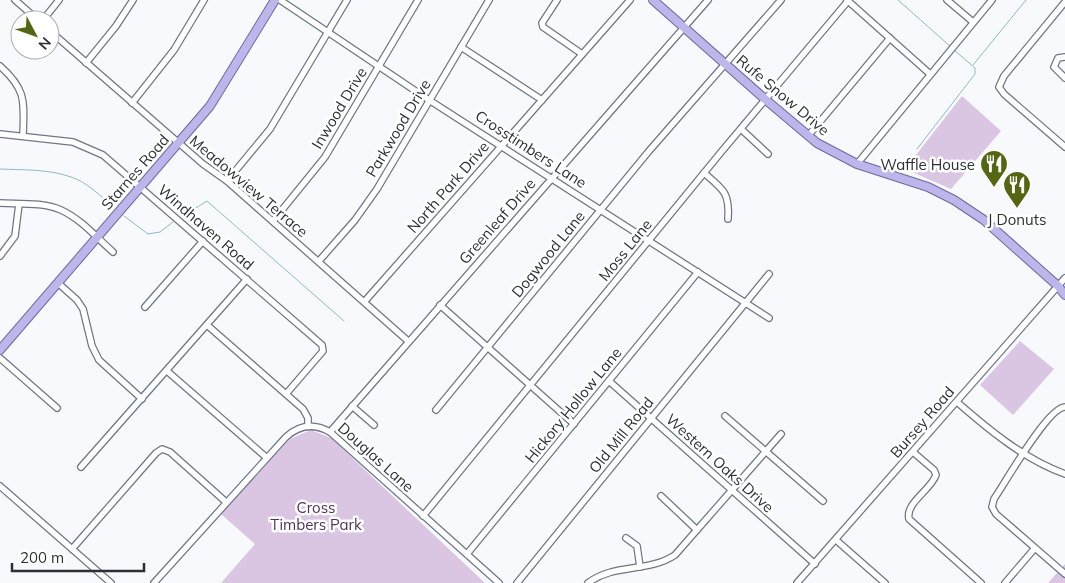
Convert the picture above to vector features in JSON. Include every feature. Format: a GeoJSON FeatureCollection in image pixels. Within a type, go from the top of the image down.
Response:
{"type":"FeatureCollection","features":[{"type":"Feature","properties":{"kind":"main road","name":"Starnes Road"},"geometry":{"type":"LineString","coordinates":[[0,350],[210,106],[225,85],[275,0]]}},
{"type":"Feature","properties":{"kind":"main road","name":"Rufe Snow Drive"},"geometry":{"type":"LineString","coordinates":[[653,0],[808,136],[828,150],[857,164],[923,185],[954,200],[984,220],[1062,287],[1065,295]]}},
{"type":"Feature","properties":{"kind":"street"},"geometry":{"type":"LineString","coordinates":[[14,0],[26,10]]}},
{"type":"Feature","properties":{"kind":"street"},"geometry":{"type":"LineString","coordinates":[[51,10],[59,0]]}},
{"type":"Feature","properties":{"kind":"street"},"geometry":{"type":"LineString","coordinates":[[86,63],[116,26],[132,0]]}},
{"type":"Feature","properties":{"kind":"street"},"geometry":{"type":"LineString","coordinates":[[132,103],[174,50],[204,0]]}},
{"type":"Feature","properties":{"kind":"street","name":"Crosstimbers Lane"},"geometry":{"type":"LineString","coordinates":[[280,0],[429,100],[552,177],[769,318]]}},
{"type":"Feature","properties":{"kind":"street"},"geometry":{"type":"LineString","coordinates":[[227,181],[270,129],[347,0]]}},
{"type":"Feature","properties":{"kind":"street","name":"Inwood Drive"},"geometry":{"type":"LineString","coordinates":[[273,221],[325,157],[418,0]]}},
{"type":"Feature","properties":{"kind":"street","name":"Parkwood Drive"},"geometry":{"type":"LineString","coordinates":[[319,261],[365,206],[489,0]]}},
{"type":"Feature","properties":{"kind":"street"},"geometry":{"type":"LineString","coordinates":[[557,0],[542,23],[543,27],[582,54]]}},
{"type":"Feature","properties":{"kind":"street","name":"North Park Drive"},"geometry":{"type":"LineString","coordinates":[[365,301],[630,0]]}},
{"type":"Feature","properties":{"kind":"street","name":"Greenleaf Drive"},"geometry":{"type":"LineString","coordinates":[[330,432],[708,0]]}},
{"type":"Feature","properties":{"kind":"street","name":"Dogwood Lane"},"geometry":{"type":"LineString","coordinates":[[436,410],[601,209],[781,0]]}},
{"type":"Feature","properties":{"kind":"street"},"geometry":{"type":"LineString","coordinates":[[947,0],[973,22]]}},
{"type":"Feature","properties":{"kind":"street"},"geometry":{"type":"LineString","coordinates":[[857,164],[992,0]]}},
{"type":"Feature","properties":{"kind":"street"},"geometry":{"type":"LineString","coordinates":[[848,1],[930,74]]}},
{"type":"Feature","properties":{"kind":"street","name":"Moss Lane"},"geometry":{"type":"LineString","coordinates":[[423,516],[740,129],[848,1]]}},
{"type":"Feature","properties":{"kind":"street"},"geometry":{"type":"LineString","coordinates":[[1065,2],[1004,76],[999,87],[1004,94],[1065,147]]}},
{"type":"Feature","properties":{"kind":"street"},"geometry":{"type":"LineString","coordinates":[[808,136],[890,38]]}},
{"type":"Feature","properties":{"kind":"street","name":"Meadowview Terrace"},"geometry":{"type":"LineString","coordinates":[[60,40],[178,143],[227,181],[408,341]]}},
{"type":"Feature","properties":{"kind":"street"},"geometry":{"type":"LineString","coordinates":[[461,47],[542,100]]}},
{"type":"Feature","properties":{"kind":"street"},"geometry":{"type":"LineString","coordinates":[[1065,58],[1058,58],[1054,65],[1056,71],[1065,78]]}},
{"type":"Feature","properties":{"kind":"street"},"geometry":{"type":"LineString","coordinates":[[0,66],[15,80],[22,94],[25,108],[23,136]]}},
{"type":"Feature","properties":{"kind":"street"},"geometry":{"type":"LineString","coordinates":[[740,129],[768,154]]}},
{"type":"Feature","properties":{"kind":"street","name":"Windhaven Road"},"geometry":{"type":"LineString","coordinates":[[0,134],[59,140],[82,145],[103,155],[322,345],[324,349],[286,394]]}},
{"type":"Feature","properties":{"kind":"street"},"geometry":{"type":"LineString","coordinates":[[704,173],[725,192],[729,203],[728,219]]}},
{"type":"Feature","properties":{"kind":"street"},"geometry":{"type":"LineString","coordinates":[[0,203],[60,210],[72,216],[113,252]]}},
{"type":"Feature","properties":{"kind":"street"},"geometry":{"type":"LineString","coordinates":[[0,256],[15,236],[19,204]]}},
{"type":"Feature","properties":{"kind":"street"},"geometry":{"type":"LineString","coordinates":[[145,307],[203,241]]}},
{"type":"Feature","properties":{"kind":"street","name":"Hickory Hollow Lane"},"geometry":{"type":"LineString","coordinates":[[467,554],[698,272]]}},
{"type":"Feature","properties":{"kind":"street","name":"Old Mill Road"},"geometry":{"type":"LineString","coordinates":[[516,583],[769,274]]}},
{"type":"Feature","properties":{"kind":"street","name":"Bursey Road"},"geometry":{"type":"LineString","coordinates":[[798,583],[912,452],[1062,287],[1065,278]]}},
{"type":"Feature","properties":{"kind":"street"},"geometry":{"type":"LineString","coordinates":[[81,467],[247,279]]}},
{"type":"Feature","properties":{"kind":"street"},"geometry":{"type":"LineString","coordinates":[[58,283],[78,300],[83,308],[92,346],[99,360],[142,399]]}},
{"type":"Feature","properties":{"kind":"street"},"geometry":{"type":"LineString","coordinates":[[440,305],[574,424]]}},
{"type":"Feature","properties":{"kind":"street"},"geometry":{"type":"LineString","coordinates":[[154,583],[291,432],[308,426],[306,412],[207,325]]}},
{"type":"Feature","properties":{"kind":"street"},"geometry":{"type":"LineString","coordinates":[[0,358],[57,408]]}},
{"type":"Feature","properties":{"kind":"street"},"geometry":{"type":"LineString","coordinates":[[167,371],[267,458]]}},
{"type":"Feature","properties":{"kind":"street","name":"Western Oaks Drive"},"geometry":{"type":"LineString","coordinates":[[609,381],[814,564]]}},
{"type":"Feature","properties":{"kind":"street"},"geometry":{"type":"LineString","coordinates":[[957,402],[987,428],[1024,454],[1045,466],[1065,474]]}},
{"type":"Feature","properties":{"kind":"street"},"geometry":{"type":"LineString","coordinates":[[352,406],[374,425]]}},
{"type":"Feature","properties":{"kind":"street"},"geometry":{"type":"LineString","coordinates":[[1063,407],[1048,418],[994,499],[992,507],[996,514],[1064,573]]}},
{"type":"Feature","properties":{"kind":"street"},"geometry":{"type":"LineString","coordinates":[[725,416],[823,501]]}},
{"type":"Feature","properties":{"kind":"street","name":"Douglas Lane"},"geometry":{"type":"LineString","coordinates":[[308,426],[319,427],[330,432],[499,583]]}},
{"type":"Feature","properties":{"kind":"street"},"geometry":{"type":"LineString","coordinates":[[590,582],[607,572],[654,565],[667,560],[697,530],[781,434]]}},
{"type":"Feature","properties":{"kind":"street"},"geometry":{"type":"LineString","coordinates":[[72,549],[156,453],[162,450],[170,452],[226,502]]}},
{"type":"Feature","properties":{"kind":"street"},"geometry":{"type":"LineString","coordinates":[[912,452],[934,470],[936,475],[909,510],[908,516],[912,523],[981,583]]}},
{"type":"Feature","properties":{"kind":"street"},"geometry":{"type":"LineString","coordinates":[[0,486],[111,583]]}},
{"type":"Feature","properties":{"kind":"street"},"geometry":{"type":"LineString","coordinates":[[661,496],[697,530]]}},
{"type":"Feature","properties":{"kind":"street"},"geometry":{"type":"LineString","coordinates":[[626,538],[637,546],[640,567]]}},
{"type":"Feature","properties":{"kind":"street"},"geometry":{"type":"LineString","coordinates":[[836,540],[885,583]]}},
{"type":"Feature","properties":{"kind":"street"},"geometry":{"type":"LineString","coordinates":[[1005,583],[1036,548]]}},
{"type":"Feature","properties":{"kind":"green space"},"geometry":{"type":"Polygon","coordinates":[[[962,96],[1001,131],[951,189],[905,169],[962,96]]]}},
{"type":"Feature","properties":{"kind":"green space"},"geometry":{"type":"Polygon","coordinates":[[[1020,341],[1054,369],[1013,415],[980,385],[1020,341]]]}},
{"type":"Feature","properties":{"kind":"green space","name":"Cross Timbers Park"},"geometry":{"type":"Polygon","coordinates":[[[311,430],[331,438],[485,583],[221,583],[255,544],[221,514],[290,439],[311,430]]]}},
{"type":"Feature","properties":{"kind":"green space"},"geometry":{"type":"Polygon","coordinates":[[[1065,564],[1065,583],[1048,583],[1065,564]]]}},
{"type":"Feature","properties":{"kind":"waterway"},"geometry":{"type":"LineString","coordinates":[[898,0],[951,47]]}},
{"type":"Feature","properties":{"kind":"waterway"},"geometry":{"type":"LineString","coordinates":[[973,65],[1026,0]]}},
{"type":"Feature","properties":{"kind":"waterway"},"geometry":{"type":"LineString","coordinates":[[917,149],[975,74],[975,68],[954,50]]}},
{"type":"Feature","properties":{"kind":"waterway"},"geometry":{"type":"LineString","coordinates":[[0,169],[45,171],[63,174],[77,179],[88,186],[113,206]]}},
{"type":"Feature","properties":{"kind":"waterway"},"geometry":{"type":"LineString","coordinates":[[185,215],[207,201],[344,321]]}},
{"type":"Feature","properties":{"kind":"waterway"},"geometry":{"type":"LineString","coordinates":[[124,216],[148,234],[160,232],[173,222]]}},
{"type":"Feature","properties":{"kind":"place","name":"Waffle House"},"geometry":{"type":"Point","coordinates":[994,188]}},
{"type":"Feature","properties":{"kind":"place","name":"J Donuts"},"geometry":{"type":"Point","coordinates":[1017,209]}}]}
